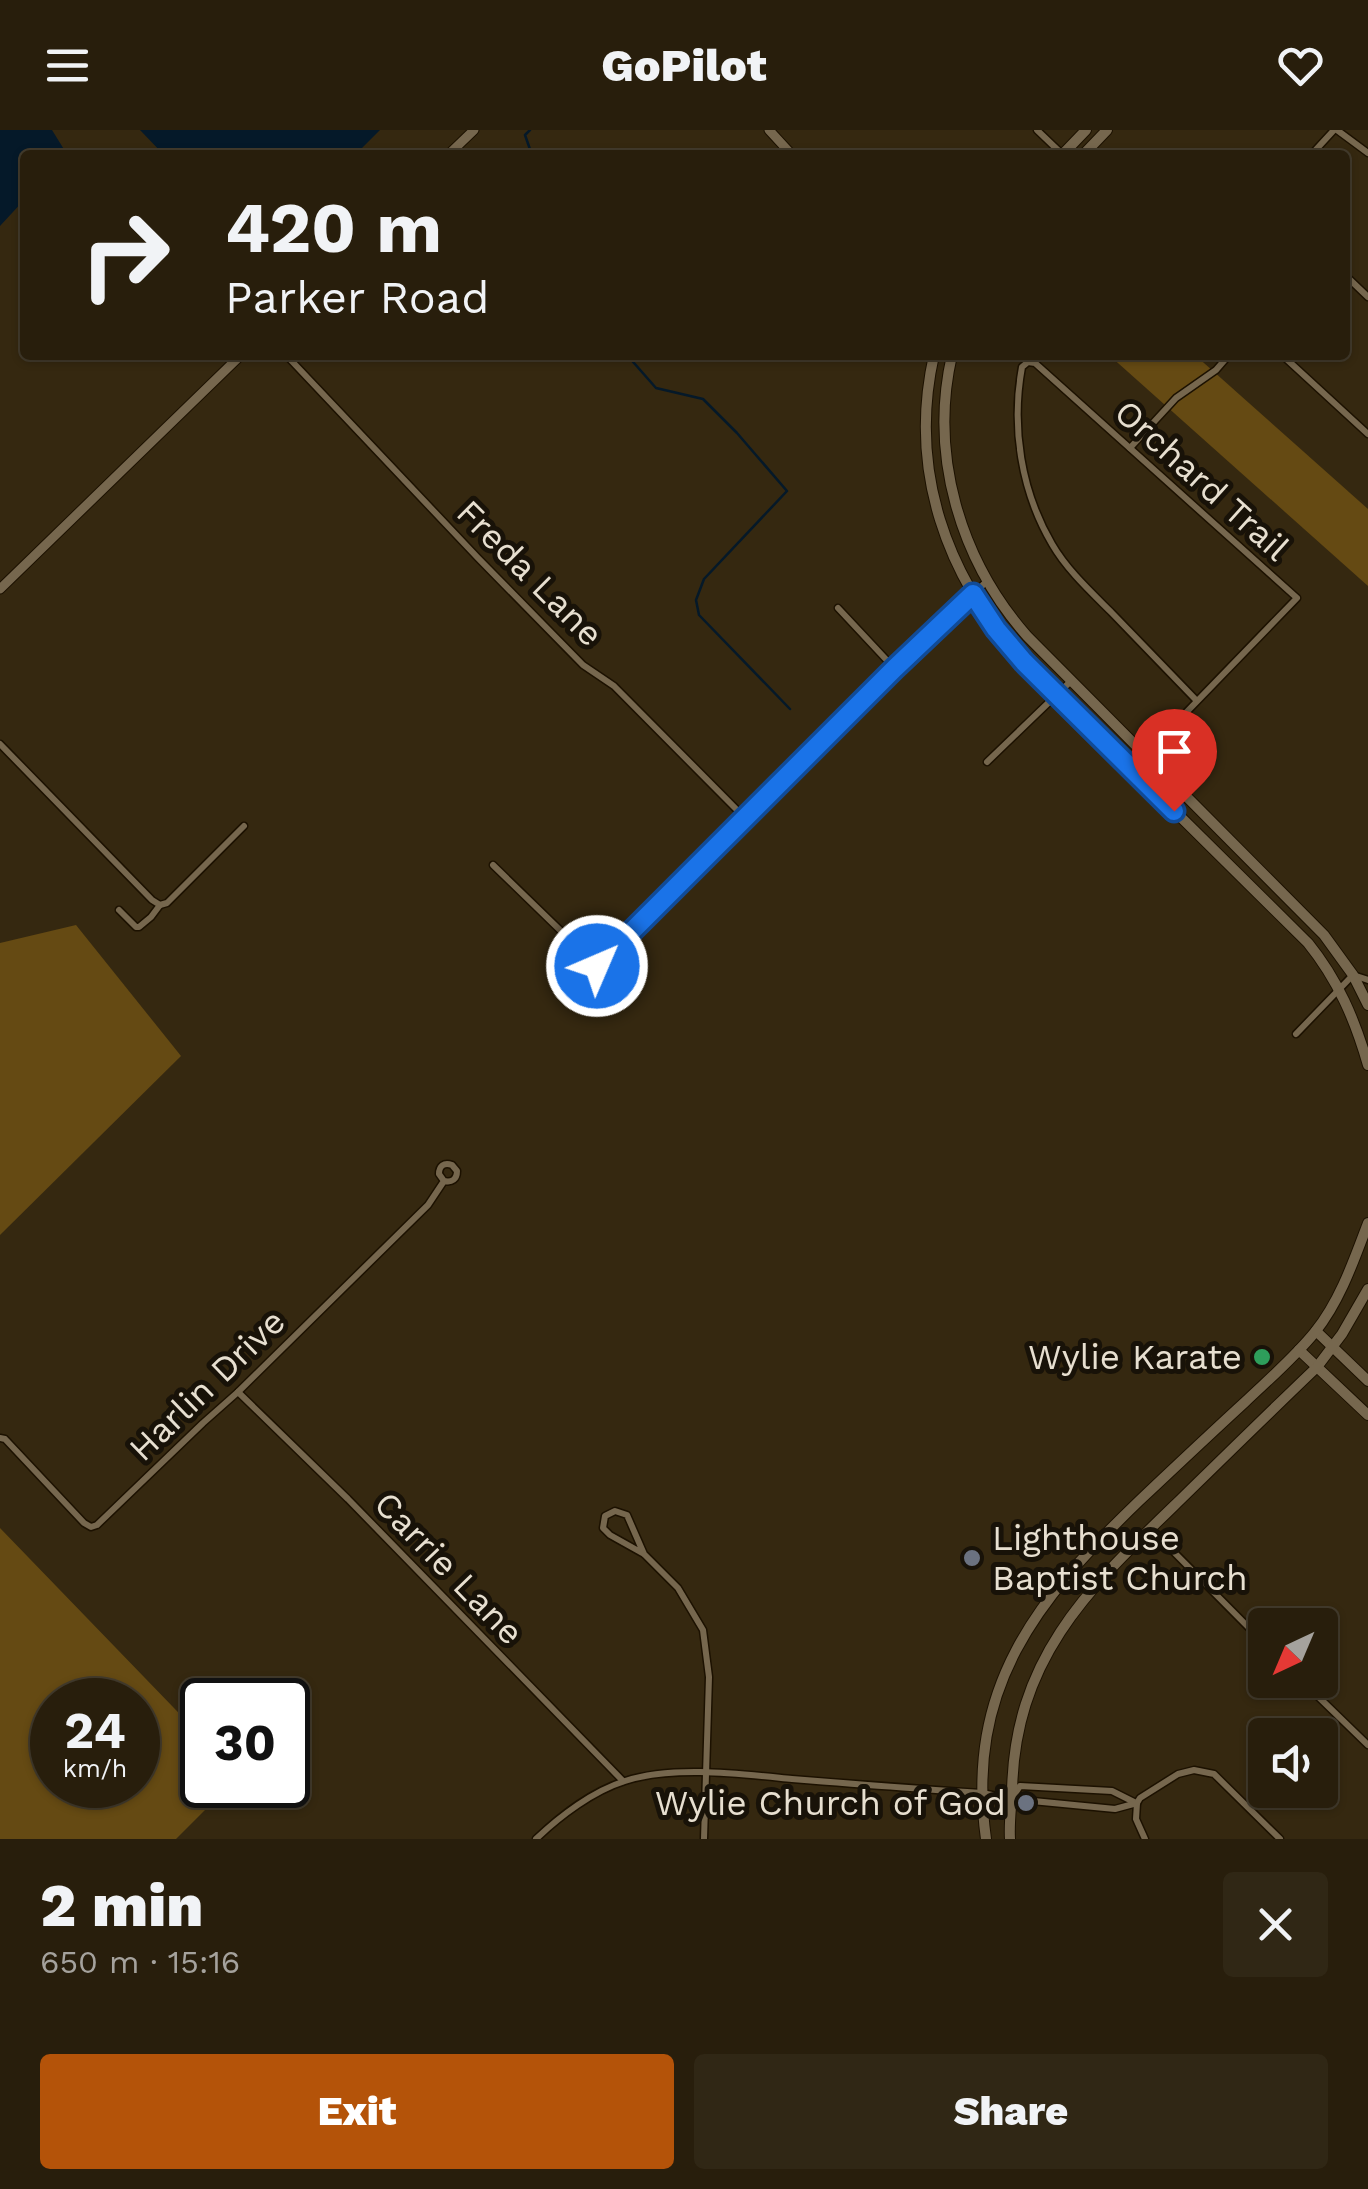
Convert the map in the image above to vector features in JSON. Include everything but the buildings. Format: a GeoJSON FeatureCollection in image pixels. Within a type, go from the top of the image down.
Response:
{"type":"FeatureCollection","features":[{"type":"Feature","properties":{"kind":"main road"},"geometry":{"type":"LineString","coordinates":[[1067,150],[1086,130]]}},
{"type":"Feature","properties":{"kind":"main road"},"geometry":{"type":"LineString","coordinates":[[1088,150],[1107,130]]}},
{"type":"Feature","properties":{"kind":"main road"},"geometry":{"type":"LineString","coordinates":[[933,360],[927,413],[932,484],[949,548],[973,594],[1009,645],[1308,944],[1328,968],[1339,990],[1368,1066]]}},
{"type":"Feature","properties":{"kind":"main road"},"geometry":{"type":"LineString","coordinates":[[951,360],[943,414],[952,489],[962,527],[986,582],[1006,612],[1071,681],[1310,920],[1336,950],[1368,1004]]}},
{"type":"Feature","properties":{"kind":"main road"},"geometry":{"type":"LineString","coordinates":[[986,1839],[982,1793],[988,1727],[1012,1657],[1050,1595],[1097,1542],[1299,1350],[1344,1283],[1368,1223]]}},
{"type":"Feature","properties":{"kind":"main road"},"geometry":{"type":"LineString","coordinates":[[1010,1839],[1012,1760],[1021,1720],[1056,1636],[1078,1605],[1150,1529],[1317,1367],[1368,1289]]}},
{"type":"Feature","properties":{"kind":"main road"},"geometry":{"type":"LineString","coordinates":[[1316,1330],[1368,1381]]}},
{"type":"Feature","properties":{"kind":"main road"},"geometry":{"type":"LineString","coordinates":[[1299,1350],[1368,1415]]}},
{"type":"Feature","properties":{"kind":"street"},"geometry":{"type":"LineString","coordinates":[[453,150],[474,130]]}},
{"type":"Feature","properties":{"kind":"street"},"geometry":{"type":"LineString","coordinates":[[769,130],[787,150]]}},
{"type":"Feature","properties":{"kind":"street"},"geometry":{"type":"LineString","coordinates":[[1037,130],[1057,150]]}},
{"type":"Feature","properties":{"kind":"street"},"geometry":{"type":"LineString","coordinates":[[1317,150],[1336,130],[1368,153]]}},
{"type":"Feature","properties":{"kind":"street"},"geometry":{"type":"LineString","coordinates":[[0,589],[236,360]]}},
{"type":"Feature","properties":{"kind":"street","name":"Freda Lane"},"geometry":{"type":"LineString","coordinates":[[291,360],[582,665],[614,686],[746,818]]}},
{"type":"Feature","properties":{"kind":"street"},"geometry":{"type":"LineString","coordinates":[[1130,448],[1176,398],[1225,360]]}},
{"type":"Feature","properties":{"kind":"street"},"geometry":{"type":"LineString","coordinates":[[1287,360],[1368,434]]}},
{"type":"Feature","properties":{"kind":"street","name":"Orchard Trail"},"geometry":{"type":"LineString","coordinates":[[1028,362],[1035,364],[1130,448],[1296,598],[1198,701],[1082,583],[1052,546],[1022,468],[1017,393],[1022,367],[1028,362]]}},
{"type":"Feature","properties":{"kind":"street"},"geometry":{"type":"LineString","coordinates":[[493,866],[597,966],[986,582]]}},
{"type":"Feature","properties":{"kind":"street"},"geometry":{"type":"LineString","coordinates":[[838,608],[895,668]]}},
{"type":"Feature","properties":{"kind":"street"},"geometry":{"type":"LineString","coordinates":[[987,762],[1071,681]]}},
{"type":"Feature","properties":{"kind":"street"},"geometry":{"type":"LineString","coordinates":[[1144,756],[1198,701]]}},
{"type":"Feature","properties":{"kind":"street"},"geometry":{"type":"LineString","coordinates":[[0,744],[160,904]]}},
{"type":"Feature","properties":{"kind":"street"},"geometry":{"type":"LineString","coordinates":[[118,910],[139,928],[244,826]]}},
{"type":"Feature","properties":{"kind":"street"},"geometry":{"type":"LineString","coordinates":[[1296,1034],[1353,975],[1368,980]]}},
{"type":"Feature","properties":{"kind":"street","name":"Harlin Drive"},"geometry":{"type":"LineString","coordinates":[[0,1438],[91,1528],[238,1392],[428,1205],[444,1181]]}},
{"type":"Feature","properties":{"kind":"street","name":"Carrie Lane"},"geometry":{"type":"LineString","coordinates":[[238,1392],[623,1781]]}},
{"type":"Feature","properties":{"kind":"street"},"geometry":{"type":"LineString","coordinates":[[644,1554],[627,1515],[614,1511],[605,1516],[604,1528],[610,1535],[644,1554],[678,1588],[703,1630],[709,1677],[704,1839]]}},
{"type":"Feature","properties":{"kind":"street"},"geometry":{"type":"LineString","coordinates":[[1150,1529],[1248,1627]]}},
{"type":"Feature","properties":{"kind":"street"},"geometry":{"type":"LineString","coordinates":[[1320,1698],[1368,1745]]}},
{"type":"Feature","properties":{"kind":"street"},"geometry":{"type":"LineString","coordinates":[[1145,1839],[1136,1819],[1140,1798],[1178,1774],[1194,1770],[1214,1774],[1280,1839]]}},
{"type":"Feature","properties":{"kind":"street"},"geometry":{"type":"LineString","coordinates":[[536,1839],[567,1812],[623,1781],[652,1775],[705,1773],[982,1793],[1114,1809],[1137,1804]]}},
{"type":"Feature","properties":{"kind":"street"},"geometry":{"type":"LineString","coordinates":[[1012,1799],[1020,1786],[1112,1791],[1137,1804]]}},
{"type":"Feature","properties":{"kind":"shaded area"},"geometry":{"type":"Polygon","coordinates":[[[1115,360],[1201,360],[1368,509],[1368,586],[1115,360]]]}},
{"type":"Feature","properties":{"kind":"shaded area"},"geometry":{"type":"Polygon","coordinates":[[[76,925],[181,1056],[0,1235],[0,943],[76,925]]]}},
{"type":"Feature","properties":{"kind":"shaded area"},"geometry":{"type":"Polygon","coordinates":[[[0,1528],[145,1678],[30,1678],[30,1808],[160,1808],[160,1694],[180,1714],[180,1808],[207,1808],[176,1839],[0,1839],[0,1528]]]}},
{"type":"Feature","properties":{"kind":"water"},"geometry":{"type":"Polygon","coordinates":[[[0,130],[52,130],[64,150],[20,150],[20,204],[0,226],[0,130]]]}},
{"type":"Feature","properties":{"kind":"water"},"geometry":{"type":"Polygon","coordinates":[[[140,130],[380,130],[360,150],[159,150],[140,130]]]}},
{"type":"Feature","properties":{"kind":"waterway"},"geometry":{"type":"LineString","coordinates":[[530,130],[525,135],[530,150]]}},
{"type":"Feature","properties":{"kind":"waterway"},"geometry":{"type":"LineString","coordinates":[[631,360],[656,388],[703,399],[787,491],[704,579],[696,600],[699,615],[790,709]]}},
{"type":"Feature","properties":{"kind":"place","name":"Wylie Karate"},"geometry":{"type":"Point","coordinates":[1262,1357]}},
{"type":"Feature","properties":{"kind":"place","name":"Lighthouse Baptist Church"},"geometry":{"type":"Point","coordinates":[972,1558]}},
{"type":"Feature","properties":{"kind":"place","name":"Wylie Church of God"},"geometry":{"type":"Point","coordinates":[1026,1803]}},
{"type":"Feature","properties":{"kind":"route"},"geometry":{"type":"LineString","coordinates":[[597,966],[973,594],[1024,662],[1174,811]]}}]}
